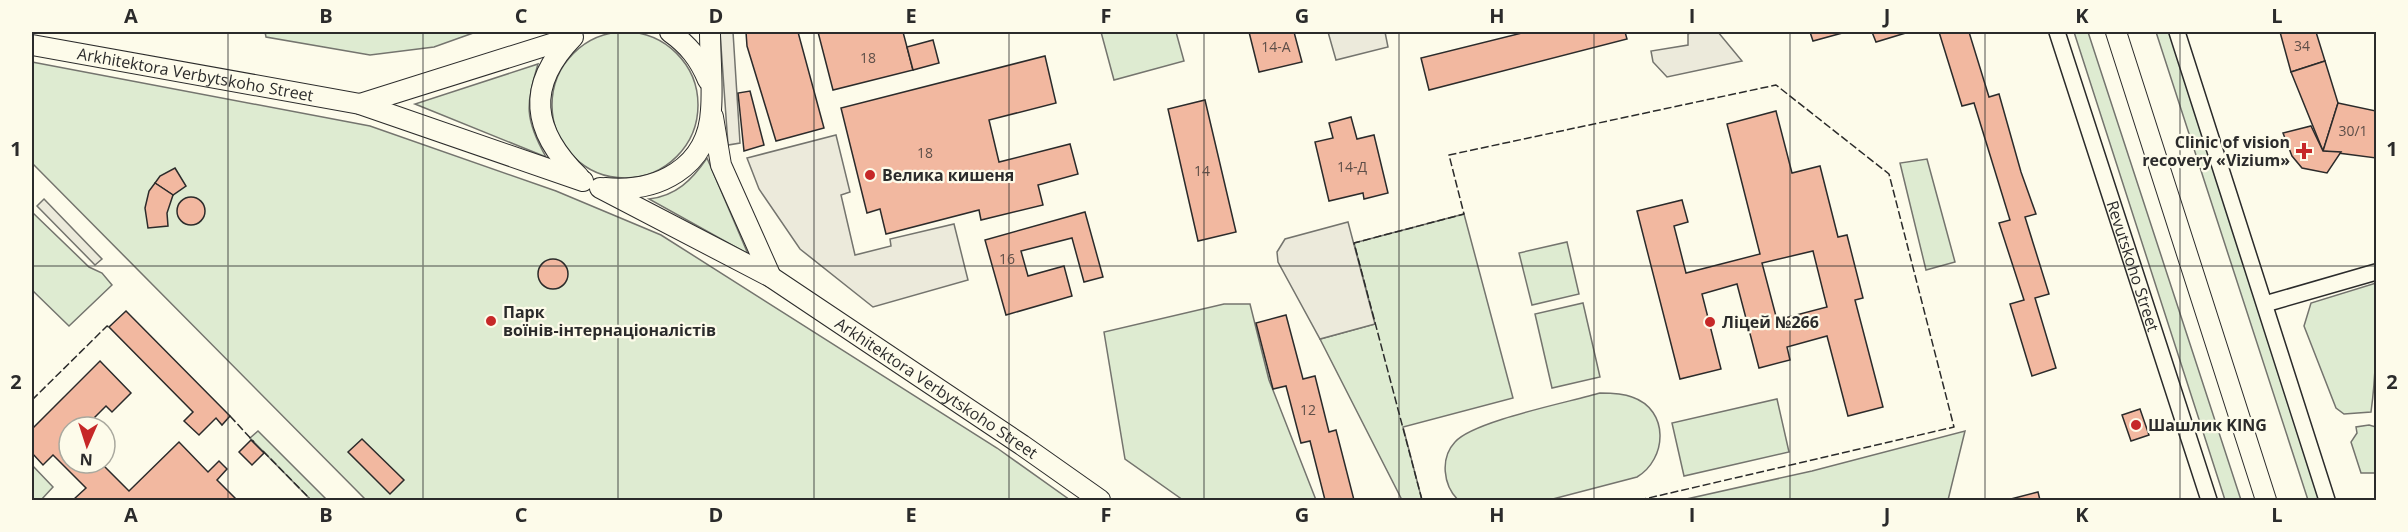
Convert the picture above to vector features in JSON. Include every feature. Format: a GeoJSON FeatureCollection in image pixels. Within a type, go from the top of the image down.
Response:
{"type":"FeatureCollection","features":[{"type":"Feature","properties":{"kind":"street"},"geometry":{"type":"LineString","coordinates":[[670,32],[687,44],[702,64],[711,88]]}},
{"type":"Feature","properties":{"kind":"street"},"geometry":{"type":"LineString","coordinates":[[710,32],[711,112],[721,165],[771,278]]}},
{"type":"Feature","properties":{"kind":"street","name":"Revutskoho Street"},"geometry":{"type":"LineString","coordinates":[[2057,32],[2209,501]]}},
{"type":"Feature","properties":{"kind":"street"},"geometry":{"type":"LineString","coordinates":[[2116,32],[2266,501]]}},
{"type":"Feature","properties":{"kind":"street"},"geometry":{"type":"LineString","coordinates":[[2177,32],[2326,501]]}},
{"type":"Feature","properties":{"kind":"street"},"geometry":{"type":"LineString","coordinates":[[578,34],[558,53],[547,72],[541,94],[541,116],[547,137],[558,156],[592,184],[638,189],[660,183],[680,171],[696,154],[706,134],[711,112]]}},
{"type":"Feature","properties":{"kind":"street","name":"Arkhitektora Verbytskoho Street"},"geometry":{"type":"LineString","coordinates":[[360,104],[578,34]]}},
{"type":"Feature","properties":{"kind":"street","name":"Arkhitektora Verbytskoho Street"},"geometry":{"type":"LineString","coordinates":[[32,45],[360,104],[592,184],[771,278],[1022,445],[1100,501]]}},
{"type":"Feature","properties":{"kind":"street"},"geometry":{"type":"LineString","coordinates":[[2265,304],[2376,272]]}},
{"type":"Feature","properties":{"kind":"green space"},"geometry":{"type":"Polygon","coordinates":[[[265,32],[476,32],[434,47],[370,55],[266,37],[265,32]]]}},
{"type":"Feature","properties":{"kind":"green space"},"geometry":{"type":"Polygon","coordinates":[[[625,32],[653,37],[677,53],[693,77],[698,105],[693,133],[677,157],[653,173],[625,178],[597,173],[573,157],[557,133],[552,105],[557,77],[573,53],[597,37],[625,32]]]}},
{"type":"Feature","properties":{"kind":"green space"},"geometry":{"type":"Polygon","coordinates":[[[1101,32],[1176,32],[1184,61],[1114,80],[1101,32]]]}},
{"type":"Feature","properties":{"kind":"green space"},"geometry":{"type":"Polygon","coordinates":[[[2074,32],[2088,32],[2241,500],[2225,500],[2074,32]]]}},
{"type":"Feature","properties":{"kind":"green space"},"geometry":{"type":"Polygon","coordinates":[[[2156,32],[2170,32],[2321,500],[2308,500],[2156,32]]]}},
{"type":"Feature","properties":{"kind":"green space","name":"Парк воїнів-інтернаціоналістів"},"geometry":{"type":"Polygon","coordinates":[[[32,62],[370,126],[556,191],[661,235],[997,448],[1070,500],[366,500],[32,163],[32,62]]]}},
{"type":"Feature","properties":{"kind":"green space"},"geometry":{"type":"Polygon","coordinates":[[[538,64],[531,90],[529,111],[534,132],[546,157],[415,104],[538,64]]]}},
{"type":"Feature","properties":{"kind":"green space"},"geometry":{"type":"Polygon","coordinates":[[[707,158],[748,254],[649,199],[675,191],[683,186],[707,158]]]}},
{"type":"Feature","properties":{"kind":"green space"},"geometry":{"type":"Polygon","coordinates":[[[1927,159],[1955,262],[1926,270],[1900,163],[1927,159]]]}},
{"type":"Feature","properties":{"kind":"green space"},"geometry":{"type":"Polygon","coordinates":[[[32,212],[89,267],[102,273],[112,285],[69,326],[32,290],[32,212]]]}},
{"type":"Feature","properties":{"kind":"green space"},"geometry":{"type":"Polygon","coordinates":[[[1464,214],[1513,398],[1403,427],[1422,500],[1402,500],[1320,339],[1375,324],[1354,243],[1464,214]]]}},
{"type":"Feature","properties":{"kind":"green space"},"geometry":{"type":"Polygon","coordinates":[[[1567,242],[1579,294],[1532,305],[1519,253],[1567,242]]]}},
{"type":"Feature","properties":{"kind":"green space"},"geometry":{"type":"Polygon","coordinates":[[[2376,283],[2376,348],[2371,412],[2344,414],[2336,408],[2304,326],[2311,303],[2376,283]]]}},
{"type":"Feature","properties":{"kind":"green space"},"geometry":{"type":"Polygon","coordinates":[[[1583,303],[1600,377],[1552,388],[1535,314],[1583,303]]]}},
{"type":"Feature","properties":{"kind":"green space"},"geometry":{"type":"Polygon","coordinates":[[[1224,304],[1250,304],[1269,380],[1316,500],[1183,500],[1125,459],[1104,332],[1224,304]]]}},
{"type":"Feature","properties":{"kind":"green space"},"geometry":{"type":"Polygon","coordinates":[[[1600,393],[1620,394],[1644,403],[1653,412],[1658,423],[1659,447],[1647,469],[1637,477],[1549,500],[1458,500],[1453,494],[1449,487],[1445,463],[1450,448],[1465,434],[1523,413],[1600,393]]]}},
{"type":"Feature","properties":{"kind":"green space"},"geometry":{"type":"Polygon","coordinates":[[[1777,399],[1789,452],[1684,476],[1672,423],[1777,399]]]}},
{"type":"Feature","properties":{"kind":"green space"},"geometry":{"type":"Polygon","coordinates":[[[2369,425],[2376,427],[2376,473],[2361,473],[2351,442],[2357,433],[2356,427],[2369,425]]]}},
{"type":"Feature","properties":{"kind":"green space"},"geometry":{"type":"Polygon","coordinates":[[[258,431],[327,500],[311,500],[250,438],[258,431]]]}},
{"type":"Feature","properties":{"kind":"green space"},"geometry":{"type":"Polygon","coordinates":[[[1965,431],[1948,500],[1682,500],[1812,471],[1965,431]]]}},
{"type":"Feature","properties":{"kind":"green space"},"geometry":{"type":"Polygon","coordinates":[[[32,465],[53,487],[41,500],[32,500],[32,465]]]}},
{"type":"Feature","properties":{"kind":"shaded area"},"geometry":{"type":"Polygon","coordinates":[[[720,32],[733,32],[740,143],[728,145],[720,32]]]}},
{"type":"Feature","properties":{"kind":"shaded area"},"geometry":{"type":"Polygon","coordinates":[[[1328,32],[1385,32],[1388,47],[1336,60],[1328,32]]]}},
{"type":"Feature","properties":{"kind":"shaded area"},"geometry":{"type":"Polygon","coordinates":[[[1718,32],[1742,61],[1667,77],[1653,62],[1651,51],[1688,45],[1688,34],[1718,32]]]}},
{"type":"Feature","properties":{"kind":"shaded area"},"geometry":{"type":"Polygon","coordinates":[[[836,135],[850,192],[841,195],[855,255],[891,246],[890,239],[954,224],[968,280],[873,307],[800,249],[759,189],[747,158],[836,135]]]}},
{"type":"Feature","properties":{"kind":"shaded area"},"geometry":{"type":"Polygon","coordinates":[[[44,199],[102,259],[95,265],[37,206],[44,199]]]}},
{"type":"Feature","properties":{"kind":"shaded area"},"geometry":{"type":"Polygon","coordinates":[[[1348,222],[1375,324],[1320,339],[1278,262],[1277,252],[1285,239],[1348,222]]]}},
{"type":"Feature","properties":{"kind":"building"},"geometry":{"type":"Polygon","coordinates":[[[746,32],[798,32],[824,128],[776,141],[747,46],[746,32]]]}},
{"type":"Feature","properties":{"kind":"building"},"geometry":{"type":"Polygon","coordinates":[[[818,32],[903,32],[913,70],[833,90],[818,32]]]}},
{"type":"Feature","properties":{"kind":"building"},"geometry":{"type":"Polygon","coordinates":[[[1249,32],[1294,32],[1302,62],[1259,72],[1249,32]]]}},
{"type":"Feature","properties":{"kind":"building"},"geometry":{"type":"Polygon","coordinates":[[[1526,32],[1625,32],[1627,39],[1429,90],[1421,58],[1526,32]]]}},
{"type":"Feature","properties":{"kind":"building"},"geometry":{"type":"Polygon","coordinates":[[[1810,32],[1846,32],[1813,41],[1810,32]]]}},
{"type":"Feature","properties":{"kind":"building"},"geometry":{"type":"Polygon","coordinates":[[[1872,32],[1909,32],[1876,42],[1872,32]]]}},
{"type":"Feature","properties":{"kind":"building"},"geometry":{"type":"Polygon","coordinates":[[[1939,32],[1969,32],[1989,97],[1999,94],[2021,172],[2036,214],[2025,217],[2049,294],[2035,298],[2056,368],[2032,376],[2010,304],[2024,300],[1999,223],[2010,220],[1974,103],[1962,106],[1939,32]]]}},
{"type":"Feature","properties":{"kind":"building"},"geometry":{"type":"Polygon","coordinates":[[[2280,32],[2316,32],[2325,61],[2291,72],[2280,32]]]}},
{"type":"Feature","properties":{"kind":"building"},"geometry":{"type":"Polygon","coordinates":[[[933,40],[939,63],[913,70],[907,47],[933,40]]]}},
{"type":"Feature","properties":{"kind":"building"},"geometry":{"type":"Polygon","coordinates":[[[1045,56],[1056,103],[989,120],[999,162],[1070,144],[1078,174],[1038,185],[1043,205],[981,220],[979,210],[886,234],[880,209],[867,213],[841,108],[1045,56]]]}},
{"type":"Feature","properties":{"kind":"building"},"geometry":{"type":"Polygon","coordinates":[[[2325,61],[2338,103],[2323,151],[2291,72],[2325,61]]]}},
{"type":"Feature","properties":{"kind":"building"},"geometry":{"type":"Polygon","coordinates":[[[750,91],[764,145],[744,151],[738,93],[750,91]]]}},
{"type":"Feature","properties":{"kind":"building"},"geometry":{"type":"Polygon","coordinates":[[[1205,100],[1236,232],[1198,241],[1168,109],[1205,100]]]}},
{"type":"Feature","properties":{"kind":"building"},"geometry":{"type":"Polygon","coordinates":[[[2338,103],[2376,111],[2376,158],[2323,151],[2338,103]]]}},
{"type":"Feature","properties":{"kind":"building"},"geometry":{"type":"Polygon","coordinates":[[[1776,111],[1792,173],[1820,166],[1838,237],[1847,235],[1863,298],[1855,300],[1883,407],[1848,416],[1827,336],[1787,347],[1790,360],[1759,368],[1737,284],[1702,294],[1721,369],[1680,379],[1637,211],[1682,200],[1688,222],[1674,226],[1686,273],[1760,254],[1727,124],[1776,111]],[[1813,251],[1762,263],[1777,320],[1827,307],[1813,251]]]}},
{"type":"Feature","properties":{"kind":"building"},"geometry":{"type":"Polygon","coordinates":[[[1351,117],[1357,139],[1374,135],[1388,193],[1364,199],[1363,193],[1329,201],[1315,142],[1333,138],[1329,123],[1351,117]]]}},
{"type":"Feature","properties":{"kind":"building"},"geometry":{"type":"Polygon","coordinates":[[[2311,126],[2323,151],[2341,152],[2327,173],[2302,168],[2292,156],[2283,133],[2311,126]]]}},
{"type":"Feature","properties":{"kind":"building"},"geometry":{"type":"Polygon","coordinates":[[[175,168],[186,186],[173,195],[155,183],[160,176],[175,168]]]}},
{"type":"Feature","properties":{"kind":"building"},"geometry":{"type":"Polygon","coordinates":[[[155,183],[173,195],[167,213],[168,226],[148,228],[145,208],[149,191],[155,183]]]}},
{"type":"Feature","properties":{"kind":"building"},"geometry":{"type":"Polygon","coordinates":[[[191,197],[201,201],[205,211],[201,221],[191,225],[181,221],[177,211],[181,201],[191,197]]]}},
{"type":"Feature","properties":{"kind":"building"},"geometry":{"type":"Polygon","coordinates":[[[1085,212],[1103,277],[1084,282],[1072,238],[1021,251],[1028,276],[1064,266],[1072,296],[1006,315],[985,240],[1085,212]]]}},
{"type":"Feature","properties":{"kind":"building"},"geometry":{"type":"Polygon","coordinates":[[[553,259],[564,263],[568,274],[564,285],[553,289],[542,285],[538,274],[542,263],[553,259]]]}},
{"type":"Feature","properties":{"kind":"building"},"geometry":{"type":"Polygon","coordinates":[[[126,311],[230,416],[222,425],[216,418],[199,435],[184,421],[193,412],[109,327],[126,311]]]}},
{"type":"Feature","properties":{"kind":"building"},"geometry":{"type":"Polygon","coordinates":[[[1286,315],[1303,379],[1315,376],[1329,432],[1336,430],[1354,500],[1325,500],[1310,441],[1301,443],[1286,386],[1273,389],[1256,323],[1286,315]]]}},
{"type":"Feature","properties":{"kind":"building"},"geometry":{"type":"Polygon","coordinates":[[[100,361],[131,393],[112,412],[106,406],[97,415],[57,415],[57,459],[53,455],[43,465],[32,453],[32,429],[100,361]]]}},
{"type":"Feature","properties":{"kind":"building","name":"Шашлик KING"},"geometry":{"type":"Polygon","coordinates":[[[2140,409],[2149,435],[2131,441],[2122,415],[2140,409]]]}},
{"type":"Feature","properties":{"kind":"building"},"geometry":{"type":"Polygon","coordinates":[[[362,439],[404,480],[390,494],[348,452],[362,439]]]}},
{"type":"Feature","properties":{"kind":"building"},"geometry":{"type":"Polygon","coordinates":[[[251,440],[264,453],[252,465],[239,452],[251,440]]]}},
{"type":"Feature","properties":{"kind":"building"},"geometry":{"type":"Polygon","coordinates":[[[179,442],[208,472],[219,461],[227,469],[217,480],[235,498],[233,500],[73,500],[86,488],[73,475],[113,475],[129,491],[179,442]]]}},
{"type":"Feature","properties":{"kind":"building"},"geometry":{"type":"Polygon","coordinates":[[[2038,492],[2040,500],[2007,500],[2038,492]]]}},
{"type":"Feature","properties":{"kind":"fence"},"geometry":{"type":"LineString","coordinates":[[1422,500],[1354,243],[1464,214],[1449,155],[1776,85],[1889,174],[1954,427],[1640,500]]}},
{"type":"Feature","properties":{"kind":"fence"},"geometry":{"type":"LineString","coordinates":[[32,400],[107,326],[109,327]]}},
{"type":"Feature","properties":{"kind":"fence"},"geometry":{"type":"LineString","coordinates":[[230,416],[254,442]]}},
{"type":"Feature","properties":{"kind":"fence"},"geometry":{"type":"LineString","coordinates":[[263,451],[311,500]]}},
{"type":"Feature","properties":{"kind":"place","name":"Clinic of vision recovery «Vizium»"},"geometry":{"type":"Point","coordinates":[2304,151]}},
{"type":"Feature","properties":{"kind":"place","name":"Велика кишеня"},"geometry":{"type":"Point","coordinates":[870,175]}},
{"type":"Feature","properties":{"kind":"place","name":"Парк воїнів-інтернаціоналістів"},"geometry":{"type":"Point","coordinates":[491,321]}},
{"type":"Feature","properties":{"kind":"place","name":"Ліцей №266"},"geometry":{"type":"Point","coordinates":[1710,322]}},
{"type":"Feature","properties":{"kind":"place","name":"Шашлик KING"},"geometry":{"type":"Point","coordinates":[2136,425]}}]}
